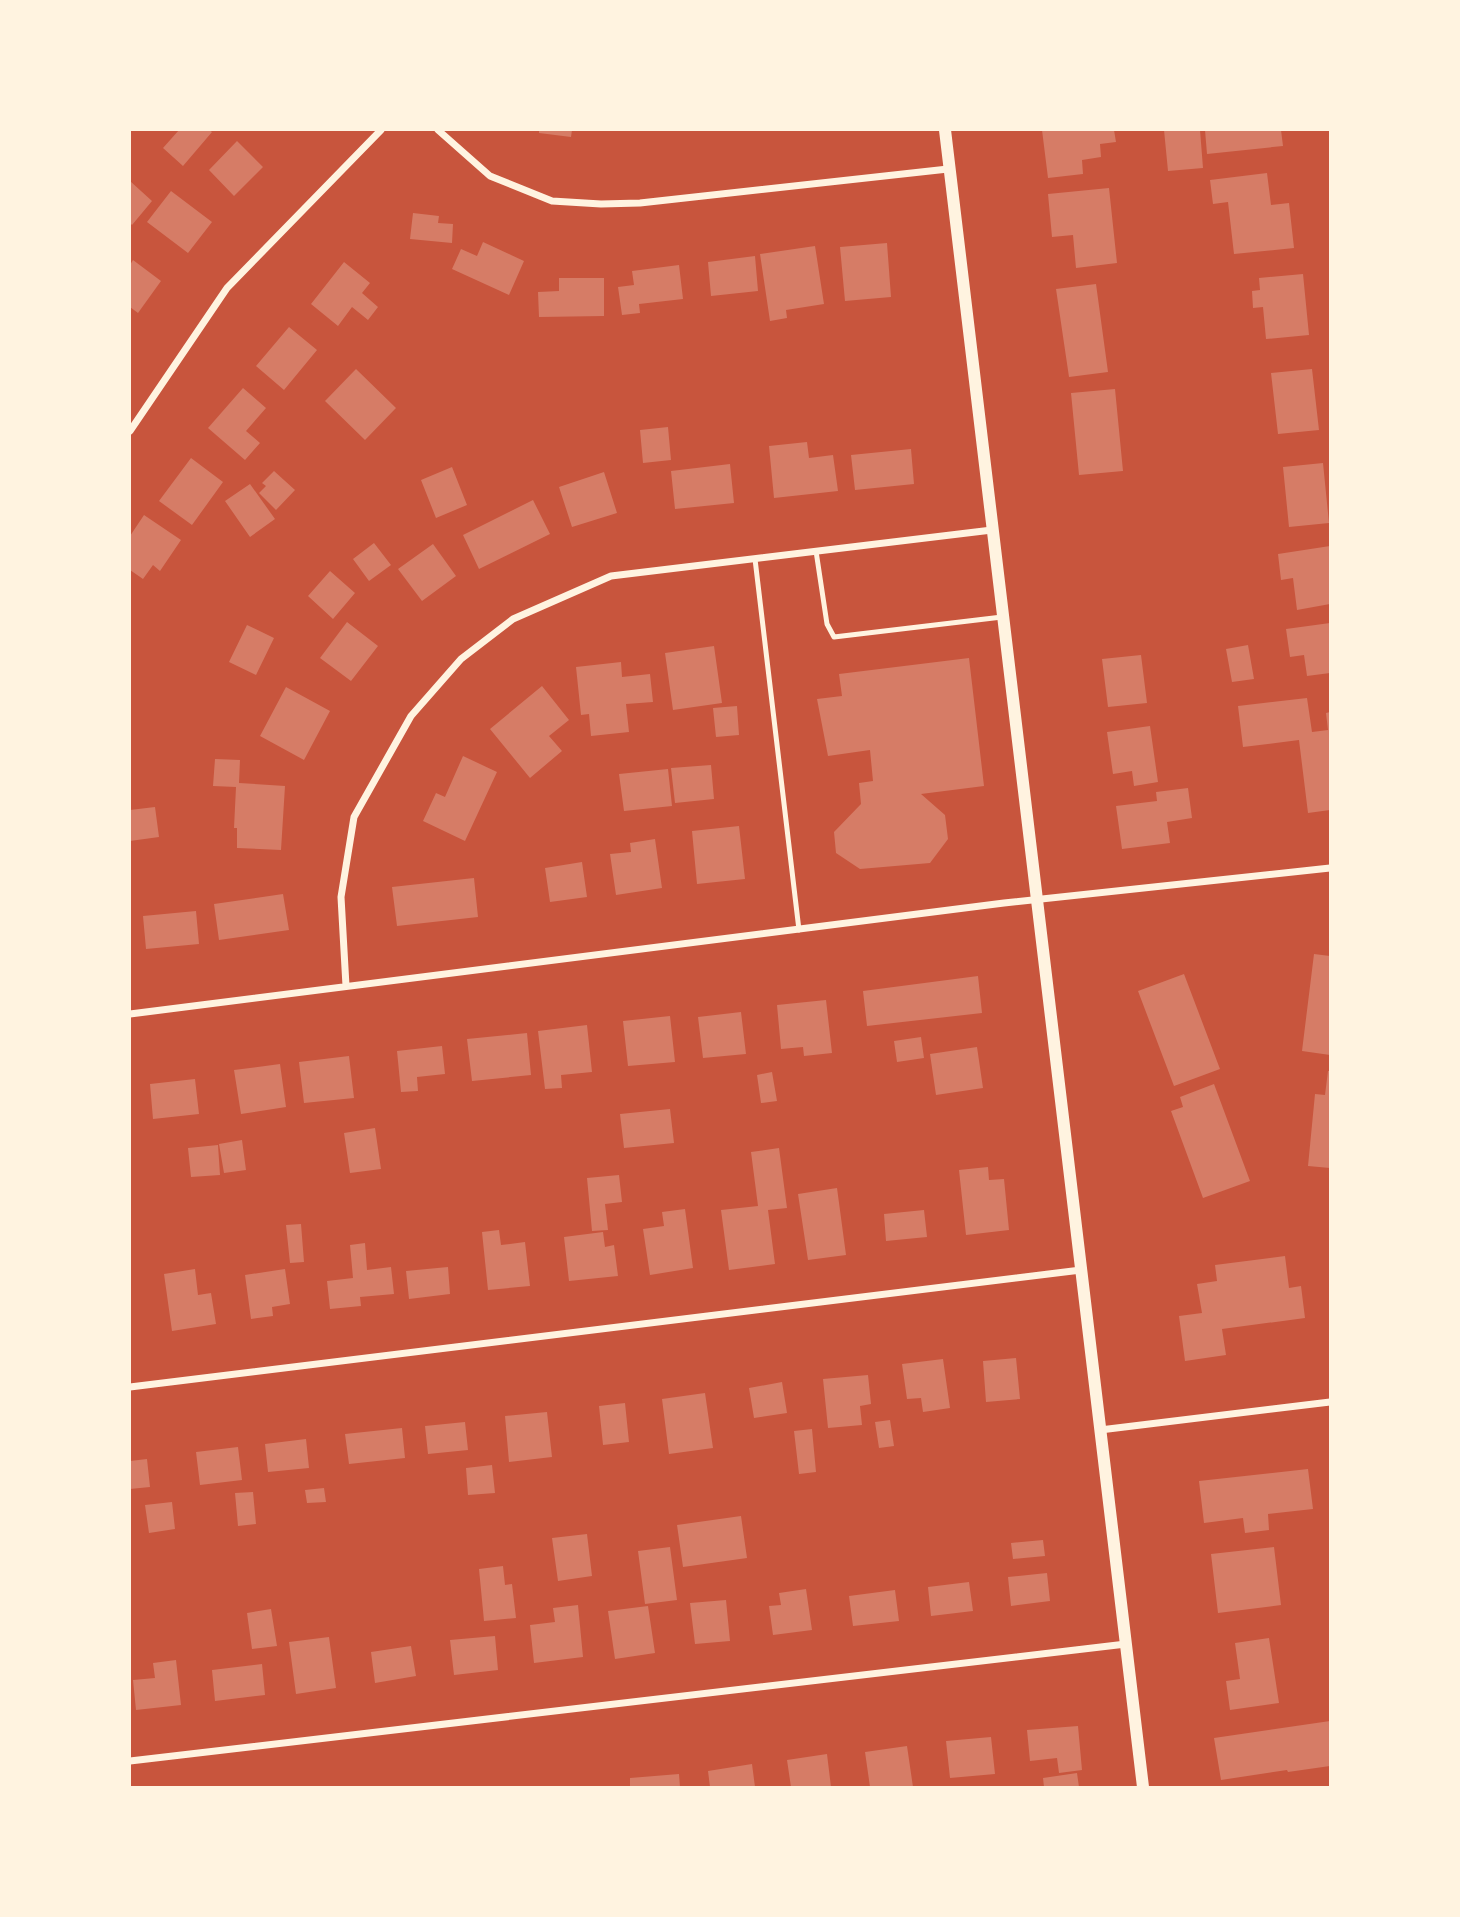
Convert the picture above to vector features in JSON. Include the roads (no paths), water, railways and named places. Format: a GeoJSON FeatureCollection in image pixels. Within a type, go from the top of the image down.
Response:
{"type":"FeatureCollection","features":[{"type":"Feature","properties":{"kind":"street"},"geometry":{"type":"LineString","coordinates":[[130,430],[228,288],[381,130]]}},
{"type":"Feature","properties":{"kind":"street"},"geometry":{"type":"LineString","coordinates":[[438,130],[490,176],[552,201],[640,203],[948,169]]}},
{"type":"Feature","properties":{"kind":"street"},"geometry":{"type":"LineString","coordinates":[[945,130],[1143,1787]]}},
{"type":"Feature","properties":{"kind":"street"},"geometry":{"type":"LineString","coordinates":[[346,986],[341,897],[354,817],[411,716],[461,659],[513,619],[611,576],[992,530]]}},
{"type":"Feature","properties":{"kind":"street"},"geometry":{"type":"LineString","coordinates":[[130,1014],[1037,900],[1331,868]]}},
{"type":"Feature","properties":{"kind":"street"},"geometry":{"type":"LineString","coordinates":[[130,1387],[1081,1270]]}},
{"type":"Feature","properties":{"kind":"street"},"geometry":{"type":"LineString","coordinates":[[1100,1430],[1331,1402]]}},
{"type":"Feature","properties":{"kind":"street"},"geometry":{"type":"LineString","coordinates":[[130,1761],[1126,1644]]}},
{"type":"Feature","properties":{"kind":"lane"},"geometry":{"type":"LineString","coordinates":[[816,551],[827,624],[834,637],[1003,617]]}},
{"type":"Feature","properties":{"kind":"lane"},"geometry":{"type":"LineString","coordinates":[[755,559],[799,930]]}}]}
